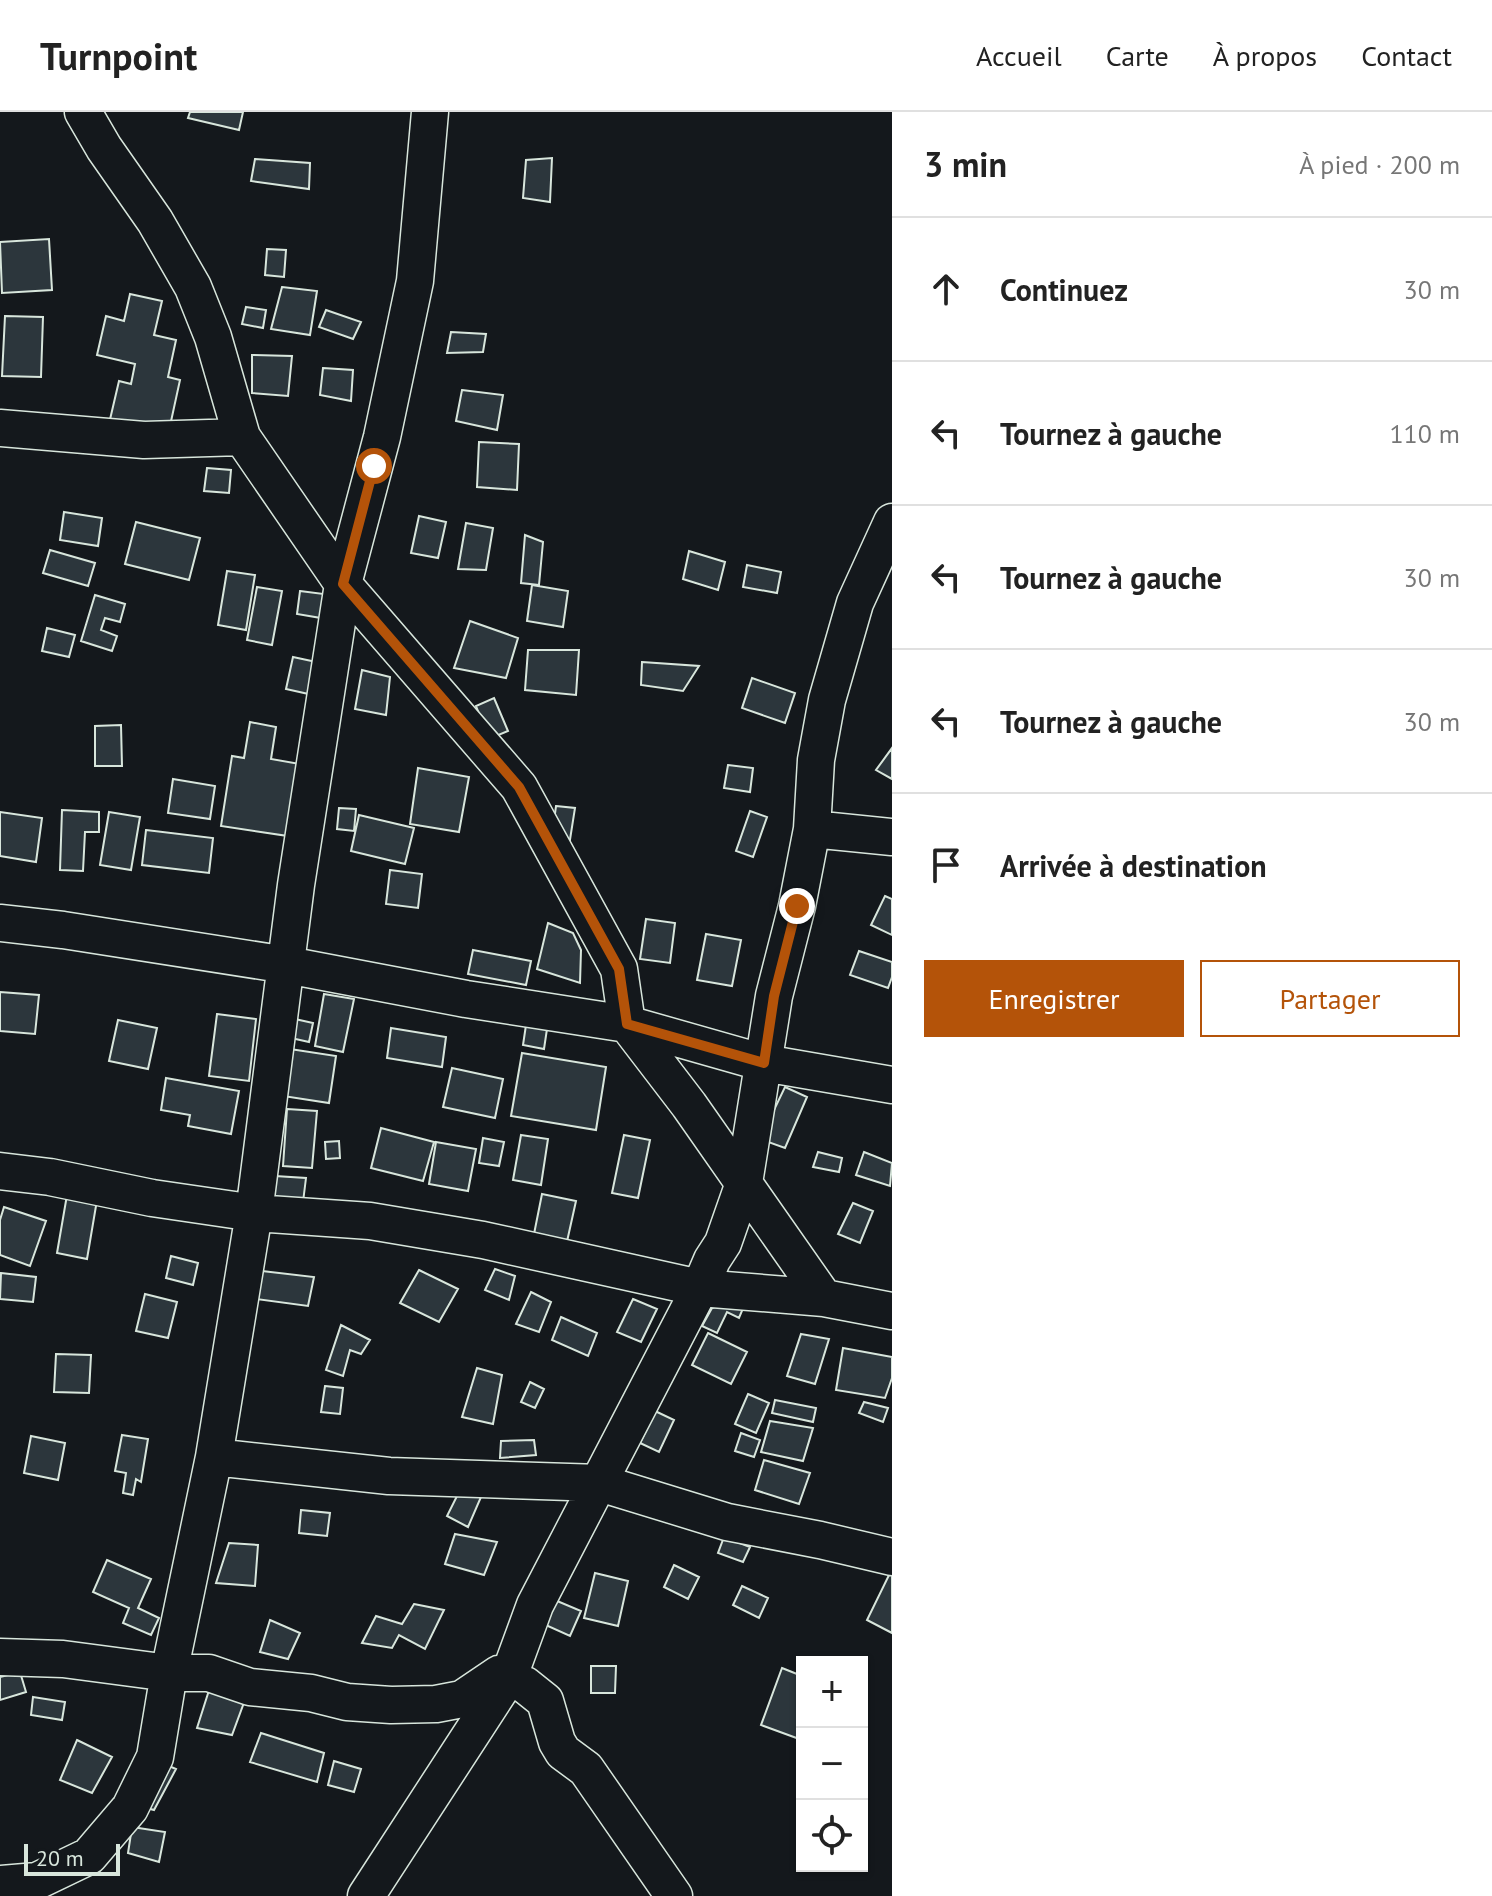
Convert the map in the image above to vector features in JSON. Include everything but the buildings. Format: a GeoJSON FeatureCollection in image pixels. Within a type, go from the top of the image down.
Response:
{"type":"FeatureCollection","features":[{"type":"Feature","properties":{"kind":"street"},"geometry":{"type":"LineString","coordinates":[[83,112],[155,221],[193,287],[213,337],[242,437],[343,584],[519,787],[619,969],[627,1024],[824,1298]]}},
{"type":"Feature","properties":{"kind":"street"},"geometry":{"type":"LineString","coordinates":[[0,1884],[37,1881],[89,1856],[130,1808],[155,1757],[169,1673],[214,1457],[254,1213],[306,815],[323,725],[343,584],[382,437],[415,281],[430,112]]}},
{"type":"Feature","properties":{"kind":"street"},"geometry":{"type":"LineString","coordinates":[[0,428],[144,440],[242,437]]}},
{"type":"Feature","properties":{"kind":"street"},"geometry":{"type":"LineString","coordinates":[[366,1896],[509,1676],[535,1605],[723,1243],[744,1183],[774,996],[797,906],[812,829],[816,760],[827,700],[855,603],[892,522]]}},
{"type":"Feature","properties":{"kind":"street"},"geometry":{"type":"LineString","coordinates":[[812,829],[892,837]]}},
{"type":"Feature","properties":{"kind":"street"},"geometry":{"type":"LineString","coordinates":[[0,923],[287,965],[466,999],[627,1024],[764,1063],[892,1085]]}},
{"type":"Feature","properties":{"kind":"street"},"geometry":{"type":"LineString","coordinates":[[0,1171],[254,1213],[370,1221],[455,1235],[700,1288],[824,1298],[892,1311]]}},
{"type":"Feature","properties":{"kind":"street"},"geometry":{"type":"LineString","coordinates":[[214,1457],[389,1476],[600,1483],[727,1522],[892,1557]]}},
{"type":"Feature","properties":{"kind":"street"},"geometry":{"type":"LineString","coordinates":[[0,1657],[63,1659],[169,1673],[209,1673],[250,1687],[311,1693],[347,1702],[391,1705],[448,1703],[462,1699],[499,1674],[509,1676],[545,1701],[563,1752],[586,1769],[674,1896]]}},
{"type":"Feature","properties":{"kind":"route"},"geometry":{"type":"LineString","coordinates":[[374,466],[343,584],[519,787],[619,969],[627,1024],[764,1063],[774,996],[797,906]]}}]}
